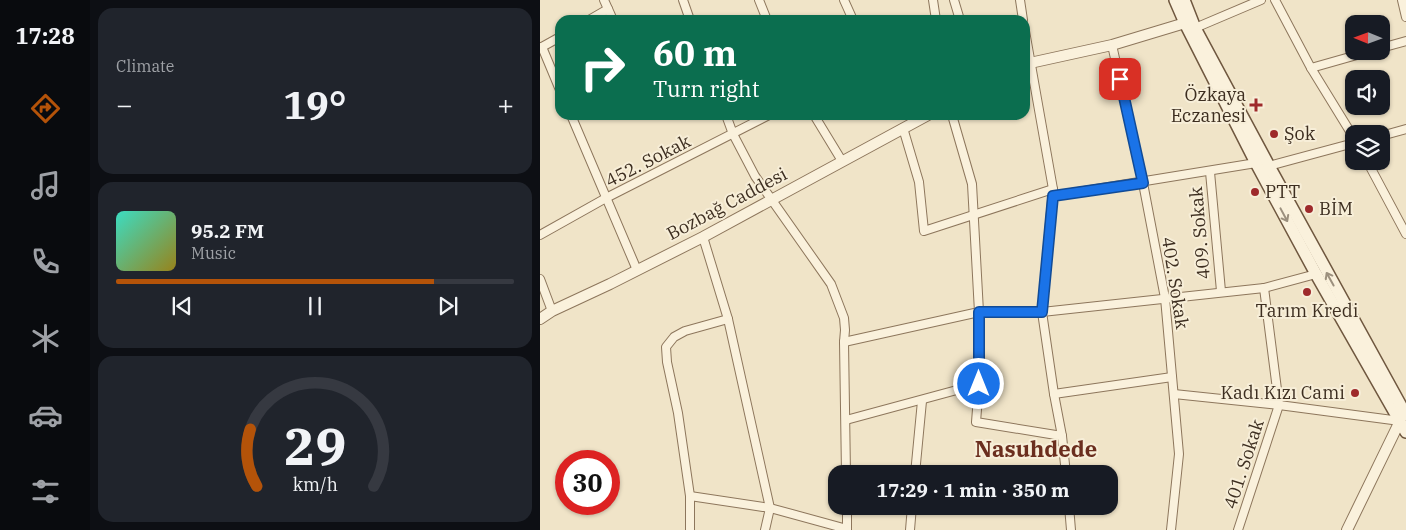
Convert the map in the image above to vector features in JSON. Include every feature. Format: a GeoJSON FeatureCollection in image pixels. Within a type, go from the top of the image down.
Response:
{"type":"FeatureCollection","features":[{"type":"Feature","properties":{"kind":"main road"},"geometry":{"type":"LineString","coordinates":[[1175,0],[1269,166],[1404,415],[1406,432]]}},
{"type":"Feature","properties":{"kind":"main road"},"geometry":{"type":"LineString","coordinates":[[1184,0],[1190,25],[1256,163],[1316,274],[1404,415]]}},
{"type":"Feature","properties":{"kind":"street"},"geometry":{"type":"LineString","coordinates":[[604,0],[611,15]]}},
{"type":"Feature","properties":{"kind":"street"},"geometry":{"type":"LineString","coordinates":[[683,0],[688,15]]}},
{"type":"Feature","properties":{"kind":"street"},"geometry":{"type":"LineString","coordinates":[[759,0],[765,15]]}},
{"type":"Feature","properties":{"kind":"street"},"geometry":{"type":"LineString","coordinates":[[844,0],[851,15]]}},
{"type":"Feature","properties":{"kind":"street"},"geometry":{"type":"LineString","coordinates":[[933,0],[935,15]]}},
{"type":"Feature","properties":{"kind":"street"},"geometry":{"type":"LineString","coordinates":[[954,0],[958,15]]}},
{"type":"Feature","properties":{"kind":"street"},"geometry":{"type":"LineString","coordinates":[[1020,0],[1022,15]]}},
{"type":"Feature","properties":{"kind":"street"},"geometry":{"type":"LineString","coordinates":[[1030,64],[1190,25],[1261,0]]}},
{"type":"Feature","properties":{"kind":"street"},"geometry":{"type":"LineString","coordinates":[[1274,0],[1311,68],[1346,125]]}},
{"type":"Feature","properties":{"kind":"street"},"geometry":{"type":"LineString","coordinates":[[1402,0],[1406,17]]}},
{"type":"Feature","properties":{"kind":"street"},"geometry":{"type":"LineString","coordinates":[[598,15],[608,9]]}},
{"type":"Feature","properties":{"kind":"street"},"geometry":{"type":"LineString","coordinates":[[555,40],[541,48],[555,79]]}},
{"type":"Feature","properties":{"kind":"street"},"geometry":{"type":"LineString","coordinates":[[1390,45],[1406,41]]}},
{"type":"Feature","properties":{"kind":"street","name":"402. Sokak"},"geometry":{"type":"LineString","coordinates":[[1112,45],[1143,183],[1165,298],[1179,454],[1171,530]]}},
{"type":"Feature","properties":{"kind":"street"},"geometry":{"type":"LineString","coordinates":[[1311,68],[1345,58]]}},
{"type":"Feature","properties":{"kind":"street"},"geometry":{"type":"LineString","coordinates":[[1030,74],[1053,193],[1042,312],[1065,465]]}},
{"type":"Feature","properties":{"kind":"street"},"geometry":{"type":"LineString","coordinates":[[573,120],[637,270]]}},
{"type":"Feature","properties":{"kind":"street"},"geometry":{"type":"LineString","coordinates":[[728,120],[755,176],[831,284],[844,318],[846,465]]}},
{"type":"Feature","properties":{"kind":"street","name":"452. Sokak"},"geometry":{"type":"LineString","coordinates":[[540,235],[606,198],[760,120]]}},
{"type":"Feature","properties":{"kind":"street"},"geometry":{"type":"LineString","coordinates":[[817,120],[842,161]]}},
{"type":"Feature","properties":{"kind":"street","name":"Bozbağ Caddesi"},"geometry":{"type":"LineString","coordinates":[[540,319],[552,310],[637,270],[772,200],[918,120]]}},
{"type":"Feature","properties":{"kind":"street"},"geometry":{"type":"LineString","coordinates":[[953,120],[972,184],[979,312],[979,384],[976,422],[1062,436]]}},
{"type":"Feature","properties":{"kind":"street"},"geometry":{"type":"LineString","coordinates":[[903,128],[919,182],[924,231],[974,214],[1053,193],[1143,183],[1256,163]]}},
{"type":"Feature","properties":{"kind":"street"},"geometry":{"type":"LineString","coordinates":[[1390,133],[1406,129]]}},
{"type":"Feature","properties":{"kind":"street"},"geometry":{"type":"LineString","coordinates":[[1269,166],[1345,145]]}},
{"type":"Feature","properties":{"kind":"street"},"geometry":{"type":"LineString","coordinates":[[1372,170],[1406,234]]}},
{"type":"Feature","properties":{"kind":"street","name":"409. Sokak"},"geometry":{"type":"LineString","coordinates":[[1210,172],[1221,291]]}},
{"type":"Feature","properties":{"kind":"street"},"geometry":{"type":"LineString","coordinates":[[1396,216],[1406,214]]}},
{"type":"Feature","properties":{"kind":"street"},"geometry":{"type":"LineString","coordinates":[[703,236],[728,319],[770,508],[765,530]]}},
{"type":"Feature","properties":{"kind":"street"},"geometry":{"type":"LineString","coordinates":[[844,342],[979,312],[1042,312],[1221,291],[1264,288],[1316,274]]}},
{"type":"Feature","properties":{"kind":"street"},"geometry":{"type":"LineString","coordinates":[[540,279],[552,310]]}},
{"type":"Feature","properties":{"kind":"street","name":"401. Sokak"},"geometry":{"type":"LineString","coordinates":[[1238,530],[1279,405],[1264,288]]}},
{"type":"Feature","properties":{"kind":"street"},"geometry":{"type":"LineString","coordinates":[[690,530],[690,496],[666,347],[674,337],[685,331],[728,319]]}},
{"type":"Feature","properties":{"kind":"street"},"geometry":{"type":"LineString","coordinates":[[1054,394],[1172,377]]}},
{"type":"Feature","properties":{"kind":"street"},"geometry":{"type":"LineString","coordinates":[[846,420],[979,384]]}},
{"type":"Feature","properties":{"kind":"street"},"geometry":{"type":"LineString","coordinates":[[1174,394],[1404,415],[1347,530]]}},
{"type":"Feature","properties":{"kind":"street"},"geometry":{"type":"LineString","coordinates":[[916,465],[922,400]]}},
{"type":"Feature","properties":{"kind":"street"},"geometry":{"type":"LineString","coordinates":[[690,496],[770,508],[847,530],[847,515]]}},
{"type":"Feature","properties":{"kind":"street"},"geometry":{"type":"LineString","coordinates":[[910,530],[911,515]]}},
{"type":"Feature","properties":{"kind":"street"},"geometry":{"type":"LineString","coordinates":[[1070,515],[1071,530]]}},
{"type":"Feature","properties":{"kind":"place","name":"Özkaya Eczanesi"},"geometry":{"type":"Point","coordinates":[1256,105]}},
{"type":"Feature","properties":{"kind":"place","name":"Şok"},"geometry":{"type":"Point","coordinates":[1274,134]}},
{"type":"Feature","properties":{"kind":"place","name":"PTT"},"geometry":{"type":"Point","coordinates":[1255,192]}},
{"type":"Feature","properties":{"kind":"place","name":"BİM"},"geometry":{"type":"Point","coordinates":[1309,209]}},
{"type":"Feature","properties":{"kind":"place","name":"Tarım Kredi"},"geometry":{"type":"Point","coordinates":[1307,292]}},
{"type":"Feature","properties":{"kind":"place","name":"Kadı Kızı Cami"},"geometry":{"type":"Point","coordinates":[1355,393]}},
{"type":"Feature","properties":{"kind":"district","name":"Nasuhdede"},"geometry":{"type":"Point","coordinates":[1036,449]}},
{"type":"Feature","properties":{"kind":"route"},"geometry":{"type":"LineString","coordinates":[[979,384],[979,312],[1042,312],[1053,196],[1143,183],[1120,79]]}}]}
